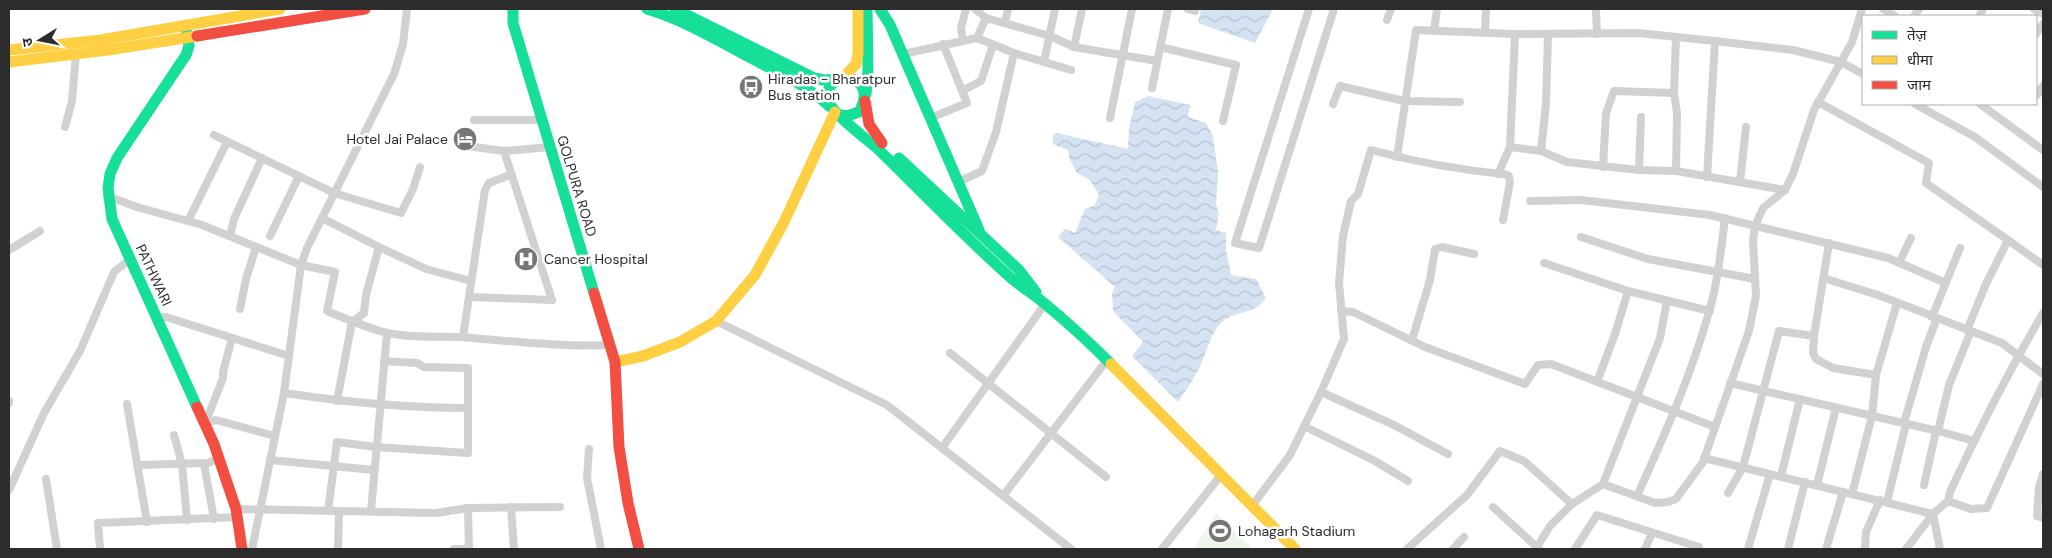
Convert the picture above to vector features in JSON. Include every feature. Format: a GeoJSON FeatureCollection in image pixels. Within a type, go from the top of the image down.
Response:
{"type":"FeatureCollection","features":[{"type":"Feature","properties":{"kind":"main road"},"geometry":{"type":"LineString","coordinates":[[9,50],[101,40],[280,9]]}},
{"type":"Feature","properties":{"kind":"main road"},"geometry":{"type":"LineString","coordinates":[[9,62],[76,54],[365,9]]}},
{"type":"Feature","properties":{"kind":"main road","name":"GOLPURA ROAD"},"geometry":{"type":"LineString","coordinates":[[513,9],[514,23],[614,362],[619,447],[628,503],[639,549]]}},
{"type":"Feature","properties":{"kind":"main road"},"geometry":{"type":"LineString","coordinates":[[647,9],[661,13],[698,30],[813,91],[1012,279],[1045,304],[1107,360],[1296,549]]}},
{"type":"Feature","properties":{"kind":"main road"},"geometry":{"type":"LineString","coordinates":[[675,9],[814,78],[824,80],[841,78],[851,78],[861,84],[865,98],[858,112],[847,116],[836,112],[827,98],[834,82],[841,78],[853,69],[858,52],[858,9]]}},
{"type":"Feature","properties":{"kind":"main road"},"geometry":{"type":"LineString","coordinates":[[867,9],[868,71],[865,98],[869,127],[875,136],[1019,270],[1045,304]]}},
{"type":"Feature","properties":{"kind":"main road"},"geometry":{"type":"LineString","coordinates":[[880,9],[890,25],[903,54],[980,234]]}},
{"type":"Feature","properties":{"kind":"main road","name":"PATHWARI"},"geometry":{"type":"LineString","coordinates":[[185,25],[189,46],[186,56],[117,158],[108,176],[107,196],[112,219],[219,458],[237,513],[242,549]]}},
{"type":"Feature","properties":{"kind":"main road"},"geometry":{"type":"LineString","coordinates":[[614,362],[643,356],[680,342],[716,321],[755,275],[784,222],[836,112]]}},
{"type":"Feature","properties":{"kind":"street"},"geometry":{"type":"LineString","coordinates":[[252,549],[284,393],[301,265],[307,248],[397,66],[403,44],[407,9]]}},
{"type":"Feature","properties":{"kind":"street"},"geometry":{"type":"LineString","coordinates":[[963,41],[961,28],[966,9]]}},
{"type":"Feature","properties":{"kind":"street"},"geometry":{"type":"LineString","coordinates":[[975,9],[986,18],[1050,36],[1074,47],[1157,61]]}},
{"type":"Feature","properties":{"kind":"street"},"geometry":{"type":"LineString","coordinates":[[1005,24],[1008,9]]}},
{"type":"Feature","properties":{"kind":"street"},"geometry":{"type":"LineString","coordinates":[[1044,62],[1055,9]]}},
{"type":"Feature","properties":{"kind":"street"},"geometry":{"type":"LineString","coordinates":[[1074,47],[1082,9]]}},
{"type":"Feature","properties":{"kind":"street"},"geometry":{"type":"LineString","coordinates":[[1110,118],[1132,9]]}},
{"type":"Feature","properties":{"kind":"street"},"geometry":{"type":"LineString","coordinates":[[1152,88],[1168,9]]}},
{"type":"Feature","properties":{"kind":"street"},"geometry":{"type":"LineString","coordinates":[[1309,9],[1235,244],[1259,248],[1334,9]]}},
{"type":"Feature","properties":{"kind":"street"},"geometry":{"type":"LineString","coordinates":[[1387,20],[1391,9]]}},
{"type":"Feature","properties":{"kind":"street"},"geometry":{"type":"LineString","coordinates":[[1434,31],[1437,9]]}},
{"type":"Feature","properties":{"kind":"street"},"geometry":{"type":"LineString","coordinates":[[1484,33],[1486,9]]}},
{"type":"Feature","properties":{"kind":"street"},"geometry":{"type":"LineString","coordinates":[[1596,9],[1597,34]]}},
{"type":"Feature","properties":{"kind":"street"},"geometry":{"type":"LineString","coordinates":[[1603,484],[1655,503],[1668,502],[1676,499],[1704,458],[1749,331],[1756,296],[1753,241],[1755,226],[1764,208],[1784,190],[1793,174],[1814,110],[1852,42],[1862,9]]}},
{"type":"Feature","properties":{"kind":"street"},"geometry":{"type":"LineString","coordinates":[[2034,9],[2043,14]]}},
{"type":"Feature","properties":{"kind":"street"},"geometry":{"type":"LineString","coordinates":[[977,38],[986,18]]}},
{"type":"Feature","properties":{"kind":"street"},"geometry":{"type":"LineString","coordinates":[[1397,157],[1416,30],[1515,34],[1638,33],[1682,36],[1793,50],[1841,62],[1862,73]]}},
{"type":"Feature","properties":{"kind":"street"},"geometry":{"type":"LineString","coordinates":[[1498,174],[1510,148],[1515,34]]}},
{"type":"Feature","properties":{"kind":"street"},"geometry":{"type":"LineString","coordinates":[[1542,151],[1546,104],[1548,34]]}},
{"type":"Feature","properties":{"kind":"street"},"geometry":{"type":"LineString","coordinates":[[1676,37],[1674,93],[1677,114],[1676,171]]}},
{"type":"Feature","properties":{"kind":"street"},"geometry":{"type":"LineString","coordinates":[[903,54],[977,38],[1014,53],[1071,70]]}},
{"type":"Feature","properties":{"kind":"street"},"geometry":{"type":"LineString","coordinates":[[1707,177],[1715,41]]}},
{"type":"Feature","properties":{"kind":"street"},"geometry":{"type":"LineString","coordinates":[[930,118],[967,103],[943,44]]}},
{"type":"Feature","properties":{"kind":"street"},"geometry":{"type":"LineString","coordinates":[[962,91],[981,81],[993,45]]}},
{"type":"Feature","properties":{"kind":"street"},"geometry":{"type":"LineString","coordinates":[[1160,47],[1236,65],[1223,121]]}},
{"type":"Feature","properties":{"kind":"street"},"geometry":{"type":"LineString","coordinates":[[958,182],[982,171],[996,132],[1014,53]]}},
{"type":"Feature","properties":{"kind":"street"},"geometry":{"type":"LineString","coordinates":[[65,127],[72,101],[76,54]]}},
{"type":"Feature","properties":{"kind":"street"},"geometry":{"type":"LineString","coordinates":[[1333,104],[1340,86],[1404,102],[1460,102]]}},
{"type":"Feature","properties":{"kind":"street"},"geometry":{"type":"LineString","coordinates":[[2039,96],[2043,86]]}},
{"type":"Feature","properties":{"kind":"street"},"geometry":{"type":"LineString","coordinates":[[1603,167],[1606,113],[1614,91],[1674,93]]}},
{"type":"Feature","properties":{"kind":"street"},"geometry":{"type":"LineString","coordinates":[[1818,102],[1930,163],[1926,182],[2043,265]]}},
{"type":"Feature","properties":{"kind":"street"},"geometry":{"type":"LineString","coordinates":[[1917,105],[1975,137],[2043,187]]}},
{"type":"Feature","properties":{"kind":"street"},"geometry":{"type":"LineString","coordinates":[[1982,105],[2043,150]]}},
{"type":"Feature","properties":{"kind":"street"},"geometry":{"type":"LineString","coordinates":[[1639,170],[1641,117]]}},
{"type":"Feature","properties":{"kind":"street"},"geometry":{"type":"LineString","coordinates":[[474,120],[542,120]]}},
{"type":"Feature","properties":{"kind":"street"},"geometry":{"type":"LineString","coordinates":[[1740,182],[1746,127]]}},
{"type":"Feature","properties":{"kind":"street"},"geometry":{"type":"LineString","coordinates":[[214,135],[334,193],[401,213],[413,189],[420,166]]}},
{"type":"Feature","properties":{"kind":"street"},"geometry":{"type":"LineString","coordinates":[[188,221],[227,142]]}},
{"type":"Feature","properties":{"kind":"street"},"geometry":{"type":"LineString","coordinates":[[467,146],[504,151],[550,147]]}},
{"type":"Feature","properties":{"kind":"street"},"geometry":{"type":"LineString","coordinates":[[1510,148],[1542,151],[1567,162],[1639,170],[1676,171],[1784,190]]}},
{"type":"Feature","properties":{"kind":"street"},"geometry":{"type":"LineString","coordinates":[[1252,506],[1290,455],[1344,339],[1341,312],[1340,259],[1343,236],[1352,202],[1358,194],[1371,150],[1469,172],[1509,176],[1510,182],[1503,220]]}},
{"type":"Feature","properties":{"kind":"street"},"geometry":{"type":"LineString","coordinates":[[471,297],[552,300],[540,257],[510,175],[504,151]]}},
{"type":"Feature","properties":{"kind":"street"},"geometry":{"type":"LineString","coordinates":[[230,236],[234,219],[262,158]]}},
{"type":"Feature","properties":{"kind":"street"},"geometry":{"type":"LineString","coordinates":[[463,338],[471,297],[471,281],[485,190],[489,183],[510,175]]}},
{"type":"Feature","properties":{"kind":"street"},"geometry":{"type":"LineString","coordinates":[[270,236],[299,176]]}},
{"type":"Feature","properties":{"kind":"street"},"geometry":{"type":"LineString","coordinates":[[107,196],[137,207],[188,221],[301,265],[335,272],[327,311],[352,322],[386,333],[520,343],[609,345]]}},
{"type":"Feature","properties":{"kind":"street"},"geometry":{"type":"LineString","coordinates":[[1530,201],[1581,200],[1725,218],[1888,258],[1946,282]]}},
{"type":"Feature","properties":{"kind":"street"},"geometry":{"type":"LineString","coordinates":[[322,218],[426,268],[471,281]]}},
{"type":"Feature","properties":{"kind":"street"},"geometry":{"type":"LineString","coordinates":[[1637,496],[1675,410],[1710,311],[1718,273],[1725,218]]}},
{"type":"Feature","properties":{"kind":"street"},"geometry":{"type":"LineString","coordinates":[[9,250],[40,231]]}},
{"type":"Feature","properties":{"kind":"street"},"geometry":{"type":"LineString","coordinates":[[1581,237],[1648,259],[1755,279]]}},
{"type":"Feature","properties":{"kind":"street"},"geometry":{"type":"LineString","coordinates":[[1898,263],[1911,238]]}},
{"type":"Feature","properties":{"kind":"street"},"geometry":{"type":"LineString","coordinates":[[1924,485],[1950,385],[1986,284],[2008,240]]}},
{"type":"Feature","properties":{"kind":"street"},"geometry":{"type":"LineString","coordinates":[[1829,243],[1813,353],[1822,364],[1832,368],[1876,375]]}},
{"type":"Feature","properties":{"kind":"street"},"geometry":{"type":"LineString","coordinates":[[1412,340],[1430,280],[1435,248],[1442,246],[1474,254]]}},
{"type":"Feature","properties":{"kind":"street"},"geometry":{"type":"LineString","coordinates":[[240,309],[246,279],[256,247]]}},
{"type":"Feature","properties":{"kind":"street"},"geometry":{"type":"LineString","coordinates":[[337,401],[352,322],[364,313],[366,294],[379,247]]}},
{"type":"Feature","properties":{"kind":"street"},"geometry":{"type":"LineString","coordinates":[[1865,549],[1866,532],[1883,501],[1934,317],[1960,248]]}},
{"type":"Feature","properties":{"kind":"street"},"geometry":{"type":"LineString","coordinates":[[9,490],[11,478],[44,413],[80,351],[114,272],[130,258]]}},
{"type":"Feature","properties":{"kind":"street"},"geometry":{"type":"LineString","coordinates":[[1544,263],[1628,291],[1710,311]]}},
{"type":"Feature","properties":{"kind":"street"},"geometry":{"type":"LineString","coordinates":[[1823,278],[1878,295],[2002,343],[2043,374]]}},
{"type":"Feature","properties":{"kind":"street"},"geometry":{"type":"LineString","coordinates":[[1597,382],[1615,334],[1628,291]]}},
{"type":"Feature","properties":{"kind":"street"},"geometry":{"type":"LineString","coordinates":[[1493,507],[1538,549],[1550,526],[1572,504],[1603,484],[1660,338],[1667,301]]}},
{"type":"Feature","properties":{"kind":"street"},"geometry":{"type":"LineString","coordinates":[[1852,494],[1872,416],[1876,375],[1898,303]]}},
{"type":"Feature","properties":{"kind":"street"},"geometry":{"type":"LineString","coordinates":[[942,448],[1045,304]]}},
{"type":"Feature","properties":{"kind":"street"},"geometry":{"type":"LineString","coordinates":[[1341,312],[1353,312],[1426,346],[1525,384],[1538,365],[1551,364],[1636,398],[1675,410],[1715,426]]}},
{"type":"Feature","properties":{"kind":"street"},"geometry":{"type":"LineString","coordinates":[[1906,549],[1934,514],[1948,501],[1950,492],[1974,441],[2018,355],[2043,313]]}},
{"type":"Feature","properties":{"kind":"street"},"geometry":{"type":"LineString","coordinates":[[157,318],[166,317],[289,356]]}},
{"type":"Feature","properties":{"kind":"street"},"geometry":{"type":"LineString","coordinates":[[716,321],[887,405],[1072,549]]}},
{"type":"Feature","properties":{"kind":"street"},"geometry":{"type":"LineString","coordinates":[[1728,492],[1743,467],[1779,331],[1814,336]]}},
{"type":"Feature","properties":{"kind":"street"},"geometry":{"type":"LineString","coordinates":[[371,512],[386,333]]}},
{"type":"Feature","properties":{"kind":"street"},"geometry":{"type":"LineString","coordinates":[[205,424],[223,378],[232,338]]}},
{"type":"Feature","properties":{"kind":"street"},"geometry":{"type":"LineString","coordinates":[[950,353],[1106,477]]}},
{"type":"Feature","properties":{"kind":"street"},"geometry":{"type":"LineString","coordinates":[[1003,496],[1107,360]]}},
{"type":"Feature","properties":{"kind":"street"},"geometry":{"type":"LineString","coordinates":[[328,511],[337,442],[376,448],[468,453],[468,368],[424,367],[416,363],[384,361]]}},
{"type":"Feature","properties":{"kind":"street"},"geometry":{"type":"LineString","coordinates":[[1730,383],[1974,441]]}},
{"type":"Feature","properties":{"kind":"street"},"geometry":{"type":"LineString","coordinates":[[1948,501],[1971,509],[1987,508],[2043,384]]}},
{"type":"Feature","properties":{"kind":"street"},"geometry":{"type":"LineString","coordinates":[[1320,392],[1394,425],[1448,454]]}},
{"type":"Feature","properties":{"kind":"street"},"geometry":{"type":"LineString","coordinates":[[284,393],[337,401],[420,408],[467,408]]}},
{"type":"Feature","properties":{"kind":"street"},"geometry":{"type":"LineString","coordinates":[[1781,476],[1800,399]]}},
{"type":"Feature","properties":{"kind":"street"},"geometry":{"type":"LineString","coordinates":[[127,404],[147,522]]}},
{"type":"Feature","properties":{"kind":"street"},"geometry":{"type":"LineString","coordinates":[[1817,485],[1836,408]]}},
{"type":"Feature","properties":{"kind":"street"},"geometry":{"type":"LineString","coordinates":[[205,424],[216,420],[275,436]]}},
{"type":"Feature","properties":{"kind":"street"},"geometry":{"type":"LineString","coordinates":[[1304,426],[1375,461],[1408,481]]}},
{"type":"Feature","properties":{"kind":"street"},"geometry":{"type":"LineString","coordinates":[[174,435],[182,464],[187,520]]}},
{"type":"Feature","properties":{"kind":"street"},"geometry":{"type":"LineString","coordinates":[[588,449],[587,478],[601,549]]}},
{"type":"Feature","properties":{"kind":"street"},"geometry":{"type":"LineString","coordinates":[[1407,549],[1467,495],[1500,451],[1524,461],[1572,504]]}},
{"type":"Feature","properties":{"kind":"street"},"geometry":{"type":"LineString","coordinates":[[137,465],[204,464],[219,458]]}},
{"type":"Feature","properties":{"kind":"street"},"geometry":{"type":"LineString","coordinates":[[1704,458],[1934,514]]}},
{"type":"Feature","properties":{"kind":"street"},"geometry":{"type":"LineString","coordinates":[[270,460],[374,470]]}},
{"type":"Feature","properties":{"kind":"street"},"geometry":{"type":"LineString","coordinates":[[204,464],[214,518]]}},
{"type":"Feature","properties":{"kind":"street"},"geometry":{"type":"LineString","coordinates":[[1748,549],[1770,474]]}},
{"type":"Feature","properties":{"kind":"street"},"geometry":{"type":"LineString","coordinates":[[2043,474],[2039,487],[2037,516],[2043,518]]}},
{"type":"Feature","properties":{"kind":"street"},"geometry":{"type":"LineString","coordinates":[[1162,549],[1221,475]]}},
{"type":"Feature","properties":{"kind":"street"},"geometry":{"type":"LineString","coordinates":[[46,480],[57,549]]}},
{"type":"Feature","properties":{"kind":"street"},"geometry":{"type":"LineString","coordinates":[[1788,549],[1805,482]]}},
{"type":"Feature","properties":{"kind":"street"},"geometry":{"type":"LineString","coordinates":[[1826,549],[1843,492]]}},
{"type":"Feature","properties":{"kind":"street"},"geometry":{"type":"LineString","coordinates":[[511,507],[514,549]]}},
{"type":"Feature","properties":{"kind":"street"},"geometry":{"type":"LineString","coordinates":[[100,549],[98,523],[214,518],[260,510],[436,513],[468,508],[560,507]]}},
{"type":"Feature","properties":{"kind":"street"},"geometry":{"type":"LineString","coordinates":[[454,549],[469,549],[468,508]]}},
{"type":"Feature","properties":{"kind":"street"},"geometry":{"type":"LineString","coordinates":[[338,511],[338,549]]}},
{"type":"Feature","properties":{"kind":"street"},"geometry":{"type":"LineString","coordinates":[[1934,514],[1940,549]]}},
{"type":"Feature","properties":{"kind":"street"},"geometry":{"type":"LineString","coordinates":[[1575,549],[1596,515],[1699,547],[1699,549]]}},
{"type":"Feature","properties":{"kind":"street"},"geometry":{"type":"LineString","coordinates":[[1645,549],[1652,533]]}},
{"type":"Feature","properties":{"kind":"street"},"geometry":{"type":"LineString","coordinates":[[1453,549],[1464,536]]}},
{"type":"Feature","properties":{"kind":"shaded area","name":"Lohagarh Stadium"},"geometry":{"type":"Polygon","coordinates":[[[1216,513],[1253,549],[1194,549],[1216,513]]]}},
{"type":"Feature","properties":{"kind":"water"},"geometry":{"type":"Polygon","coordinates":[[[1201,9],[1273,9],[1255,43],[1198,23],[1201,9]]]}},
{"type":"Feature","properties":{"kind":"water"},"geometry":{"type":"Polygon","coordinates":[[[1148,96],[1190,105],[1188,117],[1206,123],[1213,136],[1218,172],[1216,205],[1219,212],[1216,230],[1226,233],[1226,250],[1231,275],[1256,279],[1266,298],[1255,308],[1231,316],[1220,324],[1212,337],[1197,373],[1178,402],[1132,356],[1143,342],[1113,311],[1112,294],[1115,287],[1058,237],[1065,229],[1075,233],[1085,209],[1095,205],[1099,195],[1090,180],[1077,173],[1070,160],[1068,150],[1053,144],[1053,135],[1057,133],[1128,149],[1129,129],[1135,102],[1148,96]]]}},
{"type":"Feature","properties":{"kind":"traffic: fast"},"geometry":{"type":"LineString","coordinates":[[513,9],[513,23],[594,293]]}},
{"type":"Feature","properties":{"kind":"traffic: fast"},"geometry":{"type":"LineString","coordinates":[[647,9],[713,37],[801,85],[829,106]]}},
{"type":"Feature","properties":{"kind":"traffic: fast"},"geometry":{"type":"LineString","coordinates":[[675,9],[814,78],[824,80],[838,79]]}},
{"type":"Feature","properties":{"kind":"traffic: fast"},"geometry":{"type":"LineString","coordinates":[[866,94],[868,71],[867,9]]}},
{"type":"Feature","properties":{"kind":"traffic: fast"},"geometry":{"type":"LineString","coordinates":[[880,9],[890,25],[979,230]]}},
{"type":"Feature","properties":{"kind":"traffic: fast"},"geometry":{"type":"LineString","coordinates":[[186,29],[189,46],[186,55],[117,158],[110,174],[108,188],[112,219],[197,407]]}},
{"type":"Feature","properties":{"kind":"traffic: fast"},"geometry":{"type":"LineString","coordinates":[[841,115],[847,116],[859,112],[864,99],[863,89],[859,83],[852,79],[844,78],[836,81],[830,87],[827,96],[828,102],[833,109],[878,149],[960,231],[1011,278],[1044,303],[1087,340],[1111,364]]}},
{"type":"Feature","properties":{"kind":"traffic: fast"},"geometry":{"type":"LineString","coordinates":[[899,158],[1019,270],[1036,292]]}},
{"type":"Feature","properties":{"kind":"traffic: slow"},"geometry":{"type":"LineString","coordinates":[[9,50],[101,40],[280,9]]}},
{"type":"Feature","properties":{"kind":"traffic: slow"},"geometry":{"type":"LineString","coordinates":[[844,77],[856,64],[858,53],[858,9]]}},
{"type":"Feature","properties":{"kind":"traffic: slow"},"geometry":{"type":"LineString","coordinates":[[9,62],[108,50],[197,36]]}},
{"type":"Feature","properties":{"kind":"traffic: slow"},"geometry":{"type":"LineString","coordinates":[[615,362],[643,356],[680,342],[716,321],[755,275],[784,222],[835,112]]}},
{"type":"Feature","properties":{"kind":"traffic: slow"},"geometry":{"type":"LineString","coordinates":[[1111,364],[1295,549]]}},
{"type":"Feature","properties":{"kind":"traffic: jam"},"geometry":{"type":"LineString","coordinates":[[197,36],[365,9]]}},
{"type":"Feature","properties":{"kind":"traffic: jam"},"geometry":{"type":"LineString","coordinates":[[865,101],[869,124],[882,143]]}},
{"type":"Feature","properties":{"kind":"traffic: jam"},"geometry":{"type":"LineString","coordinates":[[594,293],[615,362],[619,447],[628,503],[639,549]]}},
{"type":"Feature","properties":{"kind":"traffic: jam"},"geometry":{"type":"LineString","coordinates":[[197,407],[214,444],[236,509],[242,549]]}},
{"type":"Feature","properties":{"kind":"place","name":"Hiradas - Bharatpur Bus station"},"geometry":{"type":"Point","coordinates":[751,87]}},
{"type":"Feature","properties":{"kind":"place","name":"Hotel Jai Palace"},"geometry":{"type":"Point","coordinates":[465,139]}},
{"type":"Feature","properties":{"kind":"place","name":"Cancer Hospital"},"geometry":{"type":"Point","coordinates":[526,259]}},
{"type":"Feature","properties":{"kind":"place","name":"Lohagarh Stadium"},"geometry":{"type":"Point","coordinates":[1220,531]}}]}
